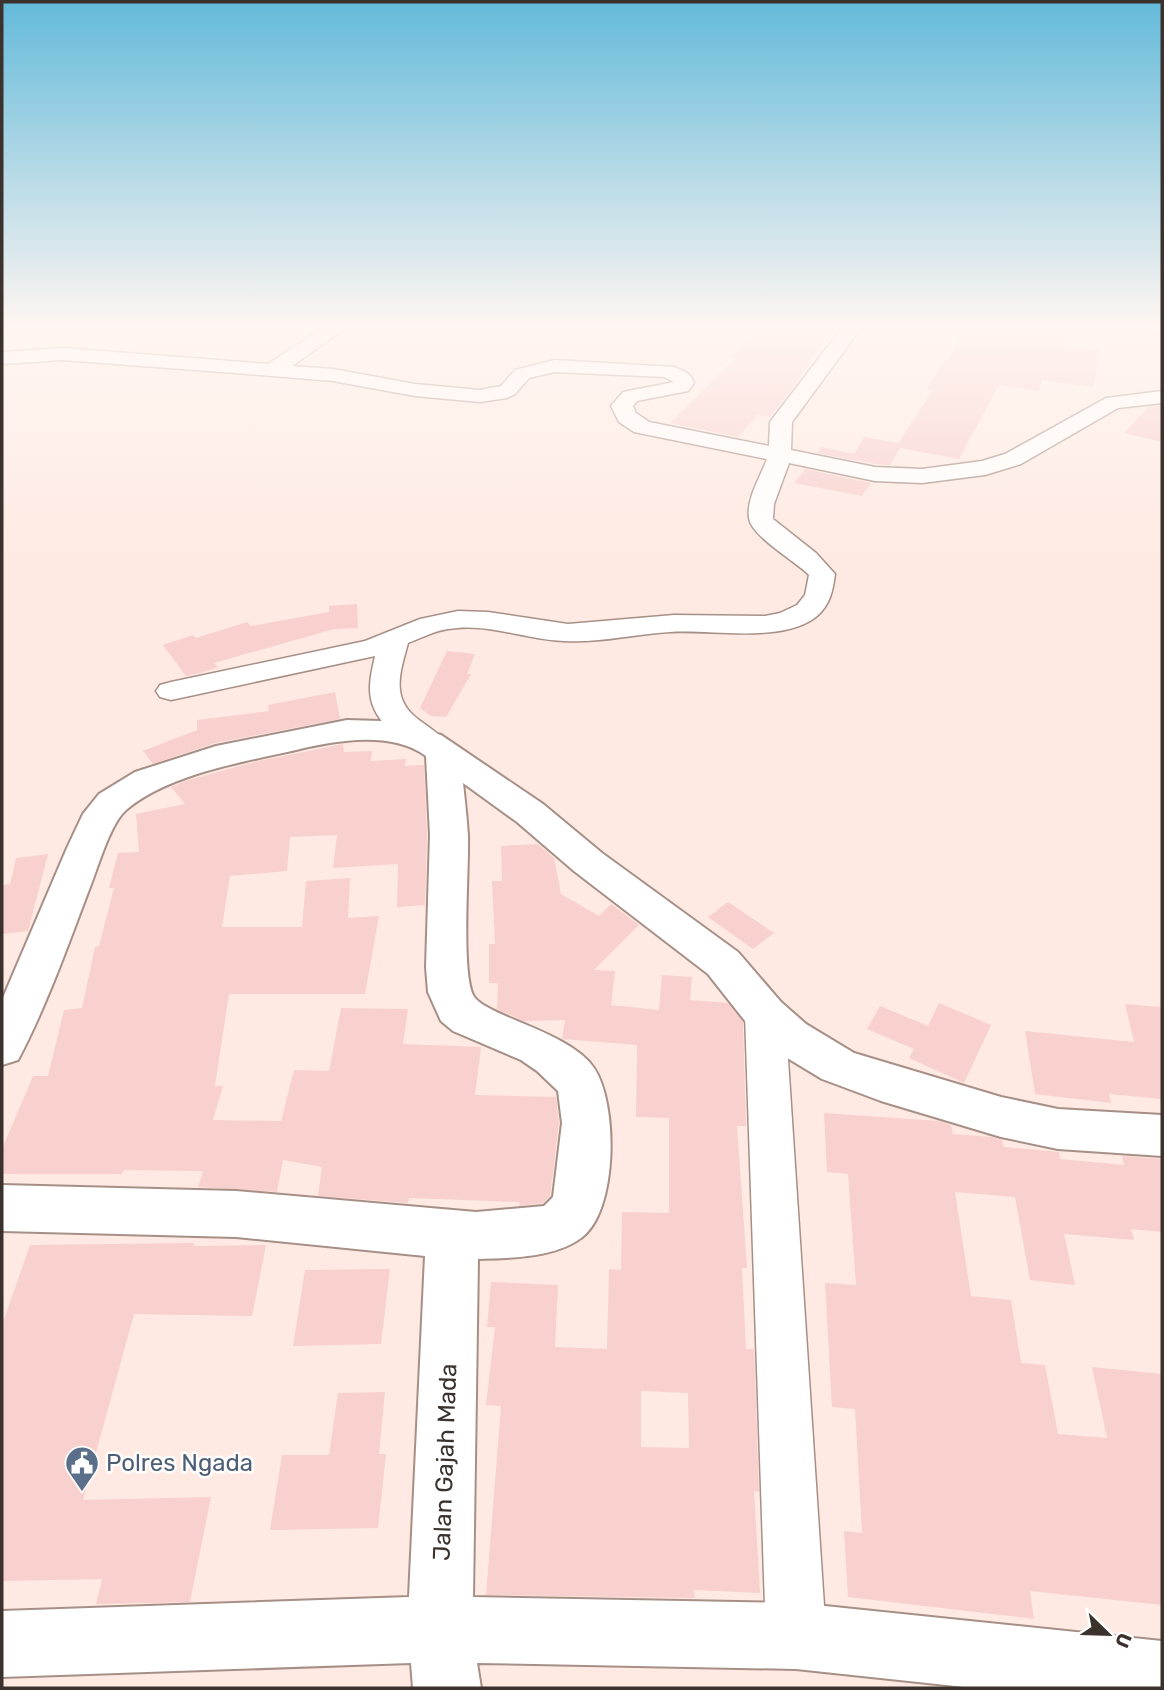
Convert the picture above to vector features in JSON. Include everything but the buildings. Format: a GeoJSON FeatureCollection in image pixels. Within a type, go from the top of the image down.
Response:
{"type":"FeatureCollection","features":[{"type":"Feature","properties":{"kind":"street"},"geometry":{"type":"LineString","coordinates":[[622,407],[627,417],[652,430],[900,477],[975,470],[1013,459],[1102,407]]}},
{"type":"Feature","properties":{"kind":"street"},"geometry":{"type":"LineString","coordinates":[[171,691],[374,648],[434,623],[466,618],[553,632],[593,632],[674,623],[760,625],[798,617],[820,593],[822,574],[765,527],[761,519],[762,504],[780,456],[781,422],[792,407]]}},
{"type":"Feature","properties":{"kind":"street"},"geometry":{"type":"LineString","coordinates":[[395,638],[387,664],[386,699],[391,712],[701,945],[740,980],[765,1014],[790,1037],[838,1066],[881,1082],[1001,1117],[1058,1129],[1162,1135]]}},
{"type":"Feature","properties":{"kind":"street"},"geometry":{"type":"LineString","coordinates":[[2,1047],[29,989],[86,848],[103,814],[121,795],[148,780],[228,754],[347,730],[381,731],[436,748]]}},
{"type":"Feature","properties":{"kind":"street"},"geometry":{"type":"LineString","coordinates":[[2,1208],[236,1213],[452,1236],[502,1235],[540,1230],[566,1219],[574,1210],[580,1195],[585,1097],[579,1080],[556,1058],[469,1019],[457,1009],[450,992],[447,967],[449,835],[436,748]]}},
{"type":"Feature","properties":{"kind":"street"},"geometry":{"type":"LineString","coordinates":[[765,1014],[796,1636]]}},
{"type":"Feature","properties":{"kind":"street","name":"Jalan Gajah Mada"},"geometry":{"type":"LineString","coordinates":[[443,1659],[452,1236]]}},
{"type":"Feature","properties":{"kind":"street"},"geometry":{"type":"LineString","coordinates":[[2,1644],[443,1659],[796,1636],[1162,1675]]}},
{"type":"Feature","properties":{"kind":"place","name":"Polres Ngada"},"geometry":{"type":"Point","coordinates":[82,1493]}}]}
